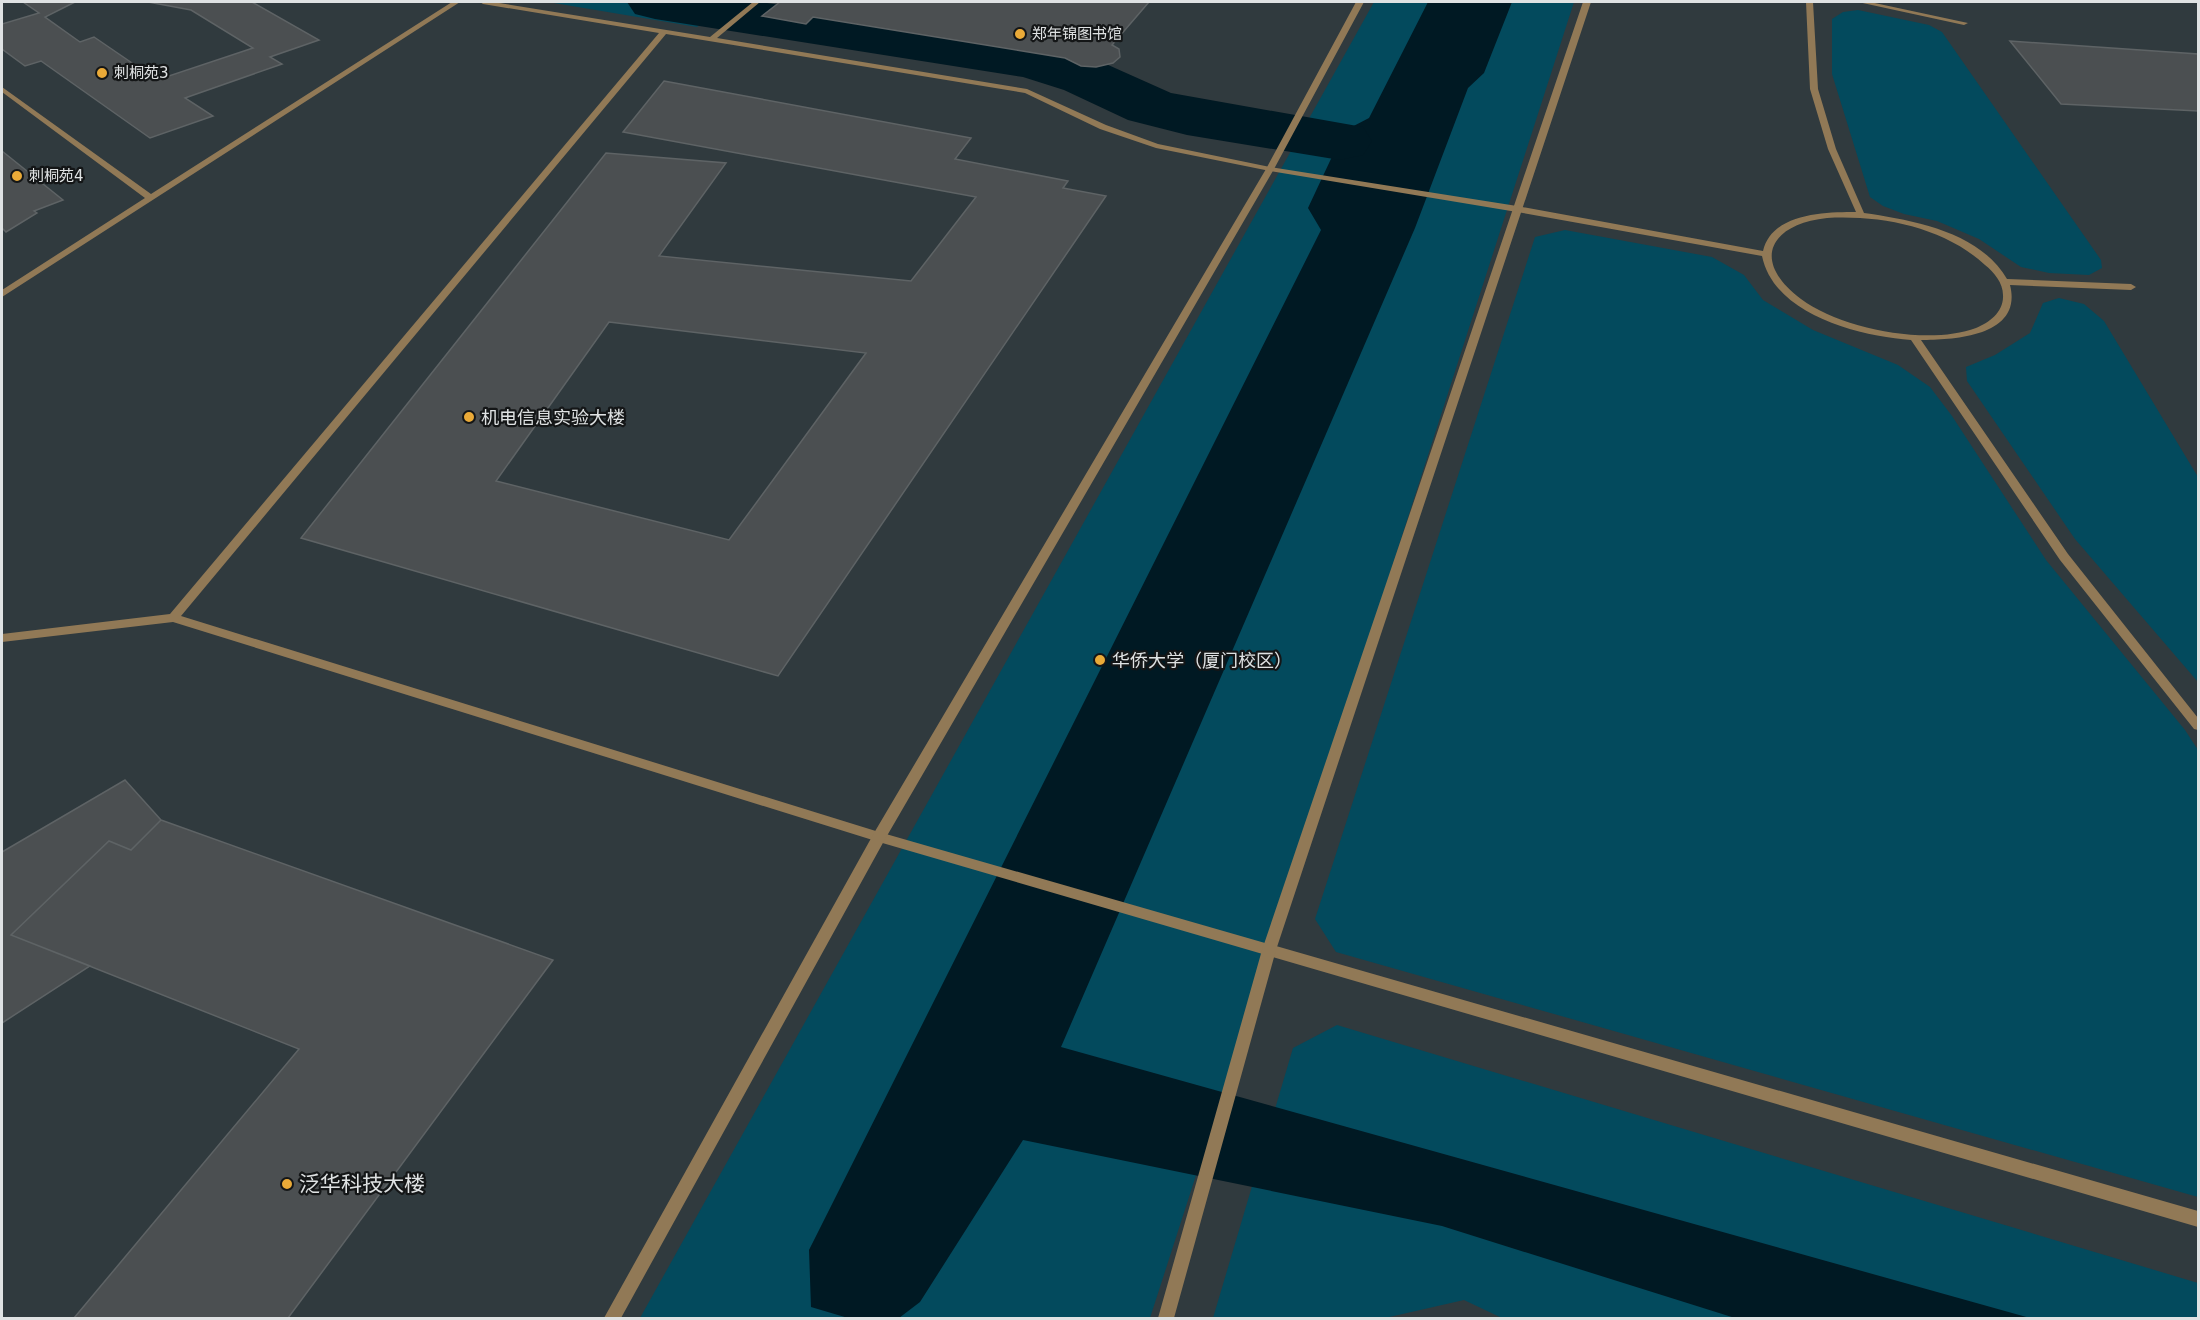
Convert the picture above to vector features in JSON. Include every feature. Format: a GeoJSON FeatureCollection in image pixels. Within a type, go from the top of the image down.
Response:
{"type":"FeatureCollection","features":[{"type":"Feature","properties":{"kind":"street"},"geometry":{"type":"LineString","coordinates":[[2,294],[456,2]]}},
{"type":"Feature","properties":{"kind":"street"},"geometry":{"type":"LineString","coordinates":[[483,2],[1027,91],[1103,127],[1156,146],[1270,169],[1517,209],[1765,254]]}},
{"type":"Feature","properties":{"kind":"street"},"geometry":{"type":"LineString","coordinates":[[612,1318],[879,837],[1270,169],[1360,2]]}},
{"type":"Feature","properties":{"kind":"street"},"geometry":{"type":"LineString","coordinates":[[1167,1318],[1269,950],[1587,2]]}},
{"type":"Feature","properties":{"kind":"street"},"geometry":{"type":"LineString","coordinates":[[1810,2],[1814,89],[1832,149],[1861,215]]}},
{"type":"Feature","properties":{"kind":"street"},"geometry":{"type":"LineString","coordinates":[[1862,2],[1964,23]]}},
{"type":"Feature","properties":{"kind":"street"},"geometry":{"type":"LineString","coordinates":[[713,38],[756,3]]}},
{"type":"Feature","properties":{"kind":"street"},"geometry":{"type":"LineString","coordinates":[[173,618],[665,31]]}},
{"type":"Feature","properties":{"kind":"street"},"geometry":{"type":"LineString","coordinates":[[2,89],[151,198]]}},
{"type":"Feature","properties":{"kind":"street"},"geometry":{"type":"LineString","coordinates":[[1861,215],[1898,220],[1933,230],[1965,245],[1990,263],[2004,282],[2008,300],[2000,317],[1980,329],[1951,337],[1915,338],[1877,333],[1841,322],[1808,308],[1784,290],[1769,272],[1765,254],[1773,236],[1794,223],[1824,216],[1861,215]]}},
{"type":"Feature","properties":{"kind":"street"},"geometry":{"type":"LineString","coordinates":[[2004,282],[2131,287]]}},
{"type":"Feature","properties":{"kind":"street"},"geometry":{"type":"LineString","coordinates":[[1915,338],[2064,557],[2199,726]]}},
{"type":"Feature","properties":{"kind":"street"},"geometry":{"type":"LineString","coordinates":[[2,638],[173,618],[879,837],[2199,1219]]}},
{"type":"Feature","properties":{"kind":"shaded area","name":"华侨大学（厦门校区）"},"geometry":{"type":"Polygon","coordinates":[[[2,2],[2198,2],[2198,1318],[2,1318],[2,2]]]}},
{"type":"Feature","properties":{"kind":"shaded area"},"geometry":{"type":"Polygon","coordinates":[[[548,2],[729,2],[697,27],[548,2]]]}},
{"type":"Feature","properties":{"kind":"shaded area"},"geometry":{"type":"Polygon","coordinates":[[[1374,2],[1574,2],[1150,1318],[640,1318],[1374,2]]]}},
{"type":"Feature","properties":{"kind":"shaded area"},"geometry":{"type":"Polygon","coordinates":[[[1428,2],[1512,2],[1484,73],[1468,88],[1415,228],[1061,1047],[2030,1318],[1735,1318],[1442,1226],[1023,1140],[920,1302],[899,1318],[848,1318],[811,1307],[809,1250],[1321,230],[1308,208],[1344,131],[1369,118],[1428,2]]]}},
{"type":"Feature","properties":{"kind":"shaded area"},"geometry":{"type":"Polygon","coordinates":[[[1858,10],[1929,25],[1942,32],[2101,260],[2102,268],[2089,275],[2049,273],[2021,267],[1979,239],[1937,221],[1904,214],[1883,206],[1870,197],[1832,74],[1832,19],[1843,12],[1858,10]]]}},
{"type":"Feature","properties":{"kind":"shaded area"},"geometry":{"type":"Polygon","coordinates":[[[1565,230],[1712,257],[1744,275],[1763,300],[1813,330],[1898,365],[1930,387],[1952,416],[2046,560],[2185,730],[2198,750],[2198,1197],[1336,952],[1315,919],[1535,237],[1565,230]]]}},
{"type":"Feature","properties":{"kind":"shaded area"},"geometry":{"type":"Polygon","coordinates":[[[2059,298],[2084,304],[2104,321],[2198,477],[2198,682],[2075,539],[1967,381],[1966,367],[1995,355],[2030,333],[2043,303],[2059,298]]]}},
{"type":"Feature","properties":{"kind":"shaded area"},"geometry":{"type":"Polygon","coordinates":[[[1337,1025],[2198,1283],[2198,1318],[1502,1318],[1464,1300],[1385,1318],[1213,1318],[1293,1048],[1337,1025]]]}},
{"type":"Feature","properties":{"kind":"building","name":"刺桐苑3"},"geometry":{"type":"Polygon","coordinates":[[[23,2],[75,2],[45,17],[80,42],[94,37],[157,80],[253,48],[191,10],[148,2],[252,2],[319,40],[270,57],[282,64],[185,98],[213,116],[150,138],[41,61],[25,66],[2,49],[2,24],[39,13],[23,2]]]}},
{"type":"Feature","properties":{"kind":"building","name":"郑年锦图书馆"},"geometry":{"type":"Polygon","coordinates":[[[780,2],[1149,2],[1112,45],[1119,49],[1120,57],[1113,63],[1096,67],[1081,66],[1065,58],[813,17],[806,24],[762,16],[780,2]]]}},
{"type":"Feature","properties":{"kind":"building"},"geometry":{"type":"Polygon","coordinates":[[[2010,41],[2198,54],[2198,111],[2061,104],[2010,41]]]}},
{"type":"Feature","properties":{"kind":"building","name":"机电信息实验大楼"},"geometry":{"type":"Polygon","coordinates":[[[664,81],[971,138],[955,159],[1068,181],[1063,188],[1106,196],[778,676],[301,538],[606,153],[726,163],[659,256],[911,281],[976,197],[623,132],[664,81]],[[609,322],[496,481],[729,540],[866,353],[609,322]]]}},
{"type":"Feature","properties":{"kind":"building","name":"刺桐苑4"},"geometry":{"type":"Polygon","coordinates":[[[2,151],[63,200],[34,211],[37,213],[6,232],[2,228],[2,151]]]}},
{"type":"Feature","properties":{"kind":"building"},"geometry":{"type":"Polygon","coordinates":[[[125,780],[161,820],[131,850],[109,841],[11,935],[90,966],[2,1023],[2,852],[125,780]]]}},
{"type":"Feature","properties":{"kind":"building","name":"泛华科技大楼"},"geometry":{"type":"Polygon","coordinates":[[[161,820],[553,960],[288,1318],[74,1318],[299,1049],[11,935],[109,841],[131,850],[161,820]]]}},
{"type":"Feature","properties":{"kind":"waterway"},"geometry":{"type":"LineString","coordinates":[[655,2],[1031,61],[1085,77],[1150,107],[1187,116],[1340,141]]}},
{"type":"Feature","properties":{"kind":"place","name":"郑年锦图书馆"},"geometry":{"type":"Point","coordinates":[1020,34]}},
{"type":"Feature","properties":{"kind":"place","name":"刺桐苑3"},"geometry":{"type":"Point","coordinates":[102,73]}},
{"type":"Feature","properties":{"kind":"place","name":"刺桐苑4"},"geometry":{"type":"Point","coordinates":[17,176]}},
{"type":"Feature","properties":{"kind":"place","name":"机电信息实验大楼"},"geometry":{"type":"Point","coordinates":[469,417]}},
{"type":"Feature","properties":{"kind":"place","name":"华侨大学（厦门校区）"},"geometry":{"type":"Point","coordinates":[1100,660]}},
{"type":"Feature","properties":{"kind":"place","name":"泛华科技大楼"},"geometry":{"type":"Point","coordinates":[287,1184]}}]}
